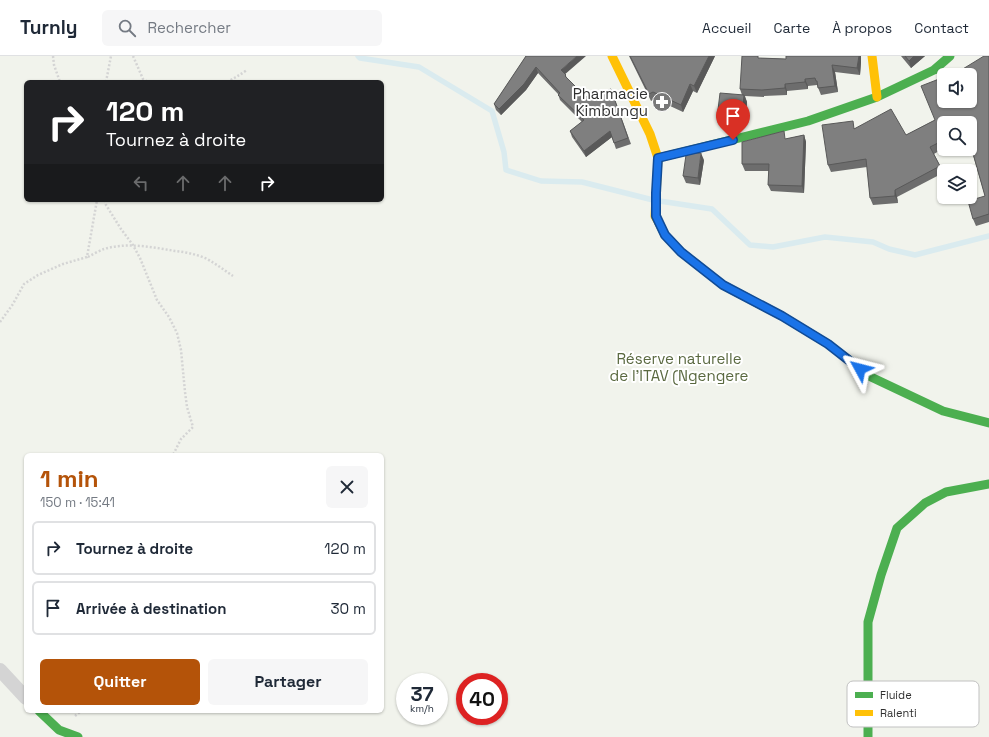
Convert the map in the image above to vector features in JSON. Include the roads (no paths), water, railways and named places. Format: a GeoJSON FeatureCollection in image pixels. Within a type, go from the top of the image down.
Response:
{"type":"FeatureCollection","features":[{"type":"Feature","properties":{"kind":"street"},"geometry":{"type":"LineString","coordinates":[[872,56],[877,97]]}},
{"type":"Feature","properties":{"kind":"street"},"geometry":{"type":"LineString","coordinates":[[658,158],[808,121],[877,97],[934,70],[950,56]]}},
{"type":"Feature","properties":{"kind":"street"},"geometry":{"type":"LineString","coordinates":[[615,58],[650,134],[658,158],[656,216],[665,235],[681,252],[723,285],[782,316],[828,344],[871,377],[943,411],[989,423]]}},
{"type":"Feature","properties":{"kind":"street"},"geometry":{"type":"LineString","coordinates":[[868,681],[868,622],[881,575],[897,528],[925,503],[946,492],[989,484]]}},
{"type":"Feature","properties":{"kind":"street"},"geometry":{"type":"LineString","coordinates":[[0,670],[24,696]]}},
{"type":"Feature","properties":{"kind":"street"},"geometry":{"type":"LineString","coordinates":[[41,713],[59,730],[78,737]]}},
{"type":"Feature","properties":{"kind":"waterway"},"geometry":{"type":"LineString","coordinates":[[358,56],[360,58],[419,67],[492,111],[504,152],[506,170],[541,181],[582,182],[653,200],[712,209],[750,245],[773,247],[825,237],[873,242],[889,249],[915,255],[989,236]]}},
{"type":"Feature","properties":{"kind":"place","name":"Pharmacie Kimbungu"},"geometry":{"type":"Point","coordinates":[662,102]}},
{"type":"Feature","properties":{"kind":"park label","name":"Réserve naturelle de l'ITAV (Ngengere"},"geometry":{"type":"Point","coordinates":[679,366]}}]}
